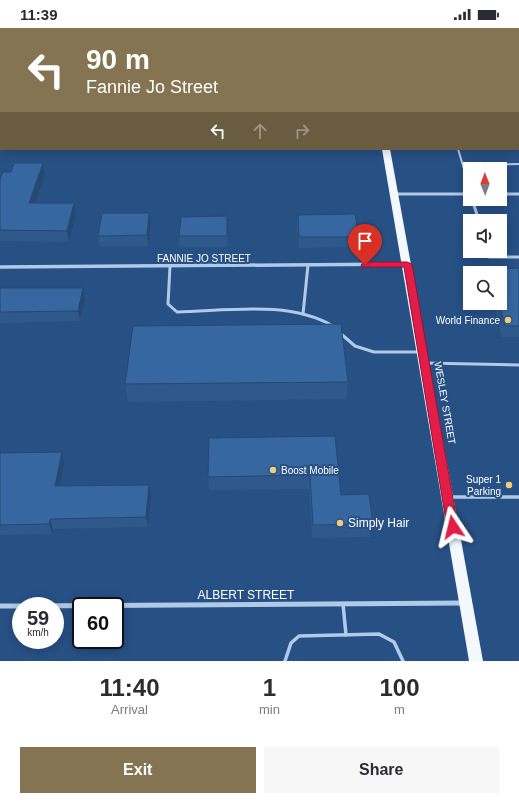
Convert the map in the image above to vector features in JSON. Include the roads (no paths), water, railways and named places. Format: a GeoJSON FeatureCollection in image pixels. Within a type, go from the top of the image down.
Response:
{"type":"FeatureCollection","features":[{"type":"Feature","properties":{"kind":"main road","name":"WESLEY STREET"},"geometry":{"type":"LineString","coordinates":[[386,150],[423,352],[476,661]]}},
{"type":"Feature","properties":{"kind":"street","name":"FANNIE JO STREET"},"geometry":{"type":"LineString","coordinates":[[0,267],[407,264]]}},
{"type":"Feature","properties":{"kind":"street","name":"ALBERT STREET"},"geometry":{"type":"LineString","coordinates":[[64,606],[466,603]]}},
{"type":"Feature","properties":{"kind":"street"},"geometry":{"type":"LineString","coordinates":[[0,606],[12,606]]}},
{"type":"Feature","properties":{"kind":"lane"},"geometry":{"type":"LineString","coordinates":[[458,150],[463,164]]}},
{"type":"Feature","properties":{"kind":"lane"},"geometry":{"type":"LineString","coordinates":[[507,164],[519,164]]}},
{"type":"Feature","properties":{"kind":"lane"},"geometry":{"type":"LineString","coordinates":[[394,194],[463,194]]}},
{"type":"Feature","properties":{"kind":"lane"},"geometry":{"type":"LineString","coordinates":[[507,194],[519,194]]}},
{"type":"Feature","properties":{"kind":"lane"},"geometry":{"type":"LineString","coordinates":[[507,257],[519,257]]}},
{"type":"Feature","properties":{"kind":"lane"},"geometry":{"type":"LineString","coordinates":[[302,314],[308,265]]}},
{"type":"Feature","properties":{"kind":"lane"},"geometry":{"type":"LineString","coordinates":[[170,266],[168,304],[177,312],[290,310],[327,321],[355,346],[374,352],[423,352]]}},
{"type":"Feature","properties":{"kind":"lane"},"geometry":{"type":"LineString","coordinates":[[424,363],[519,365]]}},
{"type":"Feature","properties":{"kind":"lane"},"geometry":{"type":"LineString","coordinates":[[448,497],[519,497]]}},
{"type":"Feature","properties":{"kind":"lane"},"geometry":{"type":"LineString","coordinates":[[343,604],[346,635]]}},
{"type":"Feature","properties":{"kind":"lane"},"geometry":{"type":"LineString","coordinates":[[285,661],[288,650],[294,638],[299,636],[378,634],[394,642],[403,661]]}},
{"type":"Feature","properties":{"kind":"place","name":"World Finance"},"geometry":{"type":"Point","coordinates":[508,320]}},
{"type":"Feature","properties":{"kind":"place","name":"Boost Mobile"},"geometry":{"type":"Point","coordinates":[273,470]}},
{"type":"Feature","properties":{"kind":"place","name":"Super 1 Parking"},"geometry":{"type":"Point","coordinates":[509,485]}},
{"type":"Feature","properties":{"kind":"place","name":"Simply Hair"},"geometry":{"type":"Point","coordinates":[340,523]}}]}
